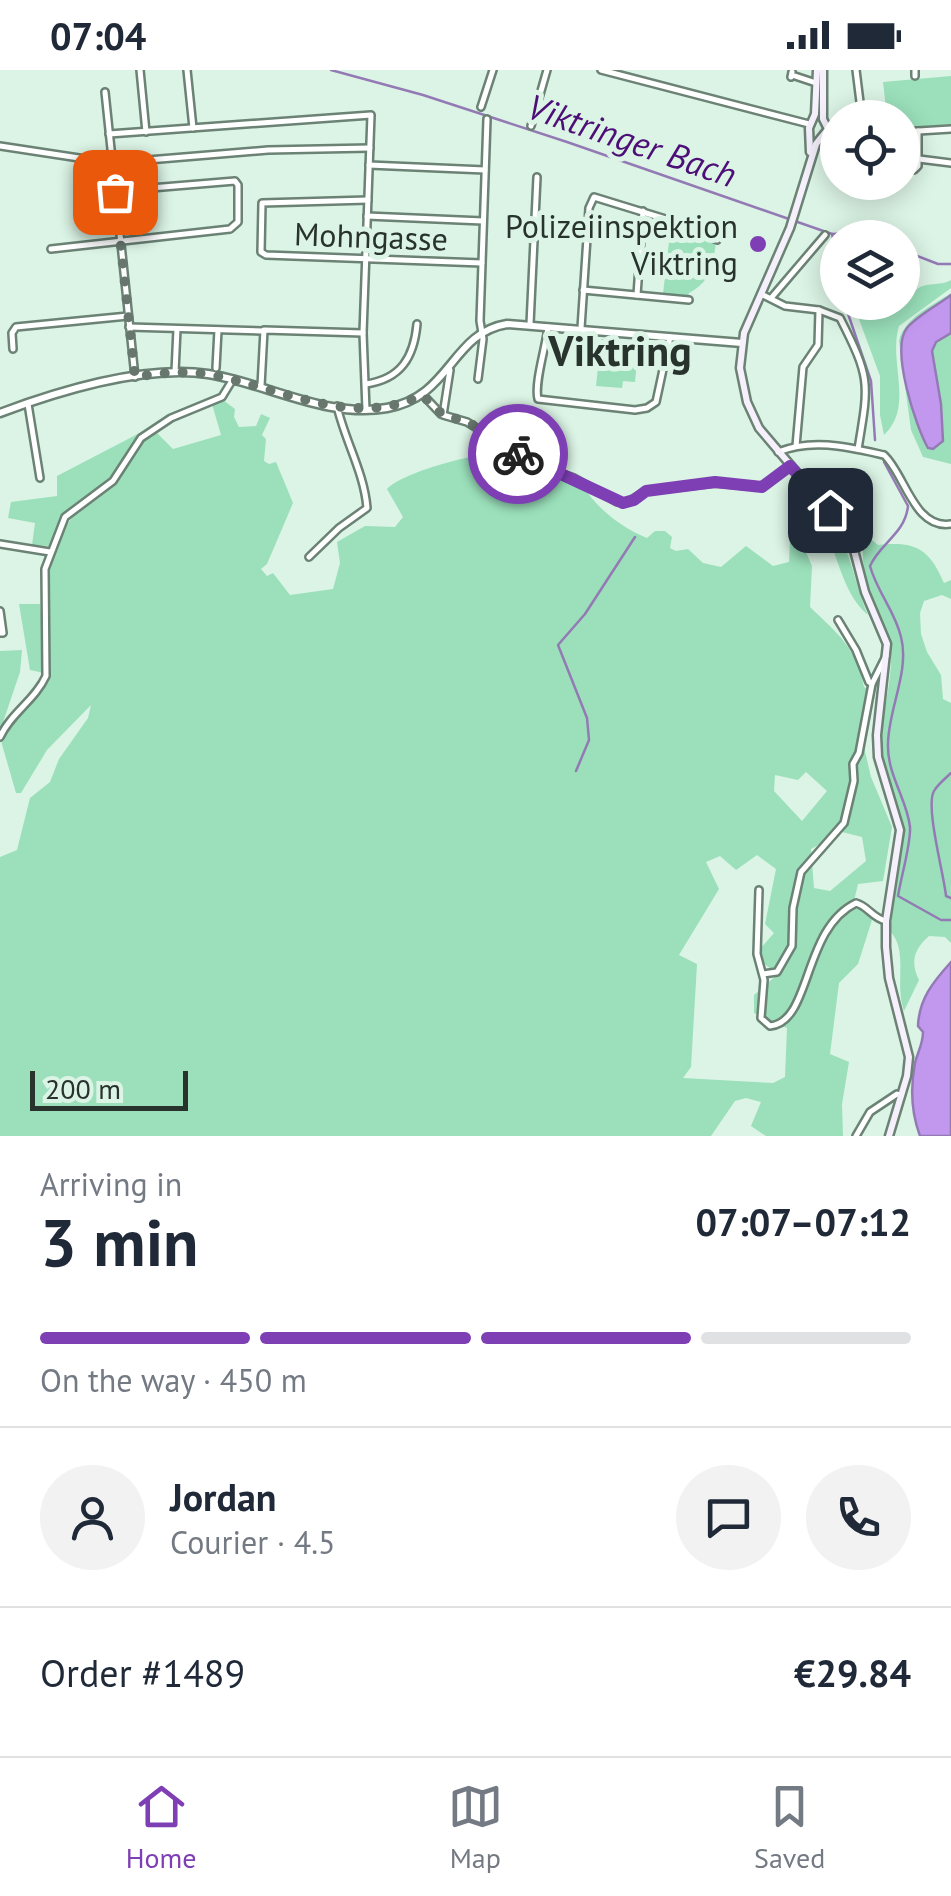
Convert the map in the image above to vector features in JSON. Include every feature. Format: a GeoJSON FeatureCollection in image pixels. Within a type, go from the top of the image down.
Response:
{"type":"FeatureCollection","features":[{"type":"Feature","properties":{"kind":"main road"},"geometry":{"type":"LineString","coordinates":[[810,161],[810,126],[820,70]]}},
{"type":"Feature","properties":{"kind":"main road"},"geometry":{"type":"LineString","coordinates":[[820,70],[822,100]]}},
{"type":"Feature","properties":{"kind":"main road"},"geometry":{"type":"LineString","coordinates":[[810,126],[820,121]]}},
{"type":"Feature","properties":{"kind":"main road"},"geometry":{"type":"LineString","coordinates":[[810,126],[820,132]]}},
{"type":"Feature","properties":{"kind":"main road"},"geometry":{"type":"LineString","coordinates":[[820,142],[810,161],[790,228],[742,344],[740,368],[746,402],[759,428],[850,535],[865,592],[882,626],[888,654],[878,757],[900,830],[886,921],[889,978],[909,1057],[889,1136]]}},
{"type":"Feature","properties":{"kind":"street"},"geometry":{"type":"LineString","coordinates":[[140,70],[146,132]]}},
{"type":"Feature","properties":{"kind":"street"},"geometry":{"type":"LineString","coordinates":[[188,70],[193,128]]}},
{"type":"Feature","properties":{"kind":"street"},"geometry":{"type":"LineString","coordinates":[[481,108],[493,70]]}},
{"type":"Feature","properties":{"kind":"street"},"geometry":{"type":"LineString","coordinates":[[531,126],[547,70]]}},
{"type":"Feature","properties":{"kind":"street"},"geometry":{"type":"LineString","coordinates":[[601,70],[810,126]]}},
{"type":"Feature","properties":{"kind":"street"},"geometry":{"type":"LineString","coordinates":[[856,70],[860,100]]}},
{"type":"Feature","properties":{"kind":"street"},"geometry":{"type":"LineString","coordinates":[[793,75],[816,84]]}},
{"type":"Feature","properties":{"kind":"street"},"geometry":{"type":"LineString","coordinates":[[104,92],[135,377]]}},
{"type":"Feature","properties":{"kind":"street"},"geometry":{"type":"LineString","coordinates":[[109,134],[371,115],[363,333],[366,410]]}},
{"type":"Feature","properties":{"kind":"street"},"geometry":{"type":"LineString","coordinates":[[478,379],[482,364],[488,119]]}},
{"type":"Feature","properties":{"kind":"street"},"geometry":{"type":"LineString","coordinates":[[920,130],[951,128]]}},
{"type":"Feature","properties":{"kind":"street"},"geometry":{"type":"LineString","coordinates":[[0,146],[112,162],[268,150],[370,148]]}},
{"type":"Feature","properties":{"kind":"street"},"geometry":{"type":"LineString","coordinates":[[920,160],[951,164]]}},
{"type":"Feature","properties":{"kind":"street"},"geometry":{"type":"LineString","coordinates":[[370,164],[486,170]]}},
{"type":"Feature","properties":{"kind":"street"},"geometry":{"type":"LineString","coordinates":[[530,324],[537,177]]}},
{"type":"Feature","properties":{"kind":"street"},"geometry":{"type":"LineString","coordinates":[[51,249],[234,228],[238,222],[238,186],[232,180],[115,191]]}},
{"type":"Feature","properties":{"kind":"street"},"geometry":{"type":"LineString","coordinates":[[581,328],[592,199],[597,196],[643,211],[717,240]]}},
{"type":"Feature","properties":{"kind":"street","name":"Mohngasse"},"geometry":{"type":"LineString","coordinates":[[368,200],[262,203],[261,249],[266,255],[482,263]]}},
{"type":"Feature","properties":{"kind":"street"},"geometry":{"type":"LineString","coordinates":[[637,295],[643,211]]}},
{"type":"Feature","properties":{"kind":"street"},"geometry":{"type":"LineString","coordinates":[[367,216],[484,221]]}},
{"type":"Feature","properties":{"kind":"street"},"geometry":{"type":"LineString","coordinates":[[772,297],[820,241]]}},
{"type":"Feature","properties":{"kind":"street"},"geometry":{"type":"LineString","coordinates":[[583,290],[689,300]]}},
{"type":"Feature","properties":{"kind":"street"},"geometry":{"type":"LineString","coordinates":[[761,294],[785,306],[819,310],[840,318],[863,366],[868,392],[858,448]]}},
{"type":"Feature","properties":{"kind":"street"},"geometry":{"type":"LineString","coordinates":[[796,446],[803,367],[818,345],[819,310]]}},
{"type":"Feature","properties":{"kind":"street"},"geometry":{"type":"LineString","coordinates":[[14,349],[12,333],[16,328],[128,316]]}},
{"type":"Feature","properties":{"kind":"street"},"geometry":{"type":"LineString","coordinates":[[366,384],[399,372],[415,345],[417,324]]}},
{"type":"Feature","properties":{"kind":"street"},"geometry":{"type":"LineString","coordinates":[[0,414],[135,377],[175,372],[232,379],[337,406],[366,410],[397,406],[422,395],[450,370],[466,346],[482,332],[507,324],[742,344]]}},
{"type":"Feature","properties":{"kind":"street"},"geometry":{"type":"LineString","coordinates":[[548,325],[538,398],[634,410],[656,402],[670,337]]}},
{"type":"Feature","properties":{"kind":"street"},"geometry":{"type":"LineString","coordinates":[[129,327],[363,333]]}},
{"type":"Feature","properties":{"kind":"street"},"geometry":{"type":"LineString","coordinates":[[175,372],[176,328]]}},
{"type":"Feature","properties":{"kind":"street"},"geometry":{"type":"LineString","coordinates":[[216,368],[218,330]]}},
{"type":"Feature","properties":{"kind":"street"},"geometry":{"type":"LineString","coordinates":[[261,386],[264,331]]}},
{"type":"Feature","properties":{"kind":"street"},"geometry":{"type":"LineString","coordinates":[[443,415],[450,370]]}},
{"type":"Feature","properties":{"kind":"street"},"geometry":{"type":"LineString","coordinates":[[0,737],[6,723],[40,688],[46,676],[43,580],[65,518],[113,481],[141,438],[171,418],[222,396],[232,379]]}},
{"type":"Feature","properties":{"kind":"street"},"geometry":{"type":"LineString","coordinates":[[422,395],[443,415],[468,422],[538,466],[574,478],[617,502],[628,502],[646,491],[715,482],[762,487],[790,466]]}},
{"type":"Feature","properties":{"kind":"street"},"geometry":{"type":"LineString","coordinates":[[28,404],[40,478]]}},
{"type":"Feature","properties":{"kind":"street"},"geometry":{"type":"LineString","coordinates":[[309,557],[367,508],[359,467],[344,435],[337,406]]}},
{"type":"Feature","properties":{"kind":"street"},"geometry":{"type":"LineString","coordinates":[[778,452],[820,444],[881,454],[914,503],[938,525],[951,524]]}},
{"type":"Feature","properties":{"kind":"street"},"geometry":{"type":"LineString","coordinates":[[0,544],[50,552]]}},
{"type":"Feature","properties":{"kind":"street"},"geometry":{"type":"LineString","coordinates":[[0,610],[0,634]]}},
{"type":"Feature","properties":{"kind":"street"},"geometry":{"type":"LineString","coordinates":[[838,620],[872,684]]}},
{"type":"Feature","properties":{"kind":"street"},"geometry":{"type":"LineString","coordinates":[[763,974],[776,972],[792,946],[801,872],[844,823],[872,684],[888,654]]}},
{"type":"Feature","properties":{"kind":"street"},"geometry":{"type":"LineString","coordinates":[[759,890],[757,954],[763,974],[762,1018],[770,1026],[788,1018],[799,1000],[815,949],[832,919],[856,903],[886,921]]}},
{"type":"Feature","properties":{"kind":"street"},"geometry":{"type":"LineString","coordinates":[[856,1136],[870,1112],[900,1095]]}},
{"type":"Feature","properties":{"kind":"green space"},"geometry":{"type":"Polygon","coordinates":[[[951,76],[951,124],[920,127],[920,100],[885,100],[883,82],[951,76]]]}},
{"type":"Feature","properties":{"kind":"green space"},"geometry":{"type":"Polygon","coordinates":[[[671,224],[716,240],[710,271],[688,298],[663,294],[671,224]]]}},
{"type":"Feature","properties":{"kind":"green space"},"geometry":{"type":"Polygon","coordinates":[[[951,280],[951,288],[920,311],[920,288],[951,280]]]}},
{"type":"Feature","properties":{"kind":"green space"},"geometry":{"type":"Polygon","coordinates":[[[951,293],[951,464],[923,457],[911,430],[899,341],[912,320],[920,320],[920,314],[951,293]]]}},
{"type":"Feature","properties":{"kind":"green space"},"geometry":{"type":"Polygon","coordinates":[[[859,320],[907,320],[899,326],[896,340],[898,411],[884,435],[880,376],[859,320]]]}},
{"type":"Feature","properties":{"kind":"green space"},"geometry":{"type":"Polygon","coordinates":[[[601,339],[639,343],[635,382],[623,381],[622,388],[596,386],[601,339]]]}},
{"type":"Feature","properties":{"kind":"green space"},"geometry":{"type":"Polygon","coordinates":[[[223,400],[235,409],[239,427],[256,426],[261,414],[270,418],[262,435],[266,439],[264,461],[276,462],[293,503],[267,564],[261,569],[267,576],[273,573],[290,595],[333,589],[340,563],[337,542],[365,526],[395,527],[403,517],[387,489],[396,482],[428,469],[485,455],[511,455],[583,485],[602,510],[629,529],[647,538],[655,531],[665,531],[672,537],[670,548],[688,549],[703,563],[721,567],[746,546],[773,566],[789,562],[790,540],[799,515],[817,510],[828,519],[843,543],[868,615],[851,594],[818,519],[805,526],[803,545],[812,566],[810,607],[844,642],[856,661],[864,687],[870,690],[864,747],[871,777],[892,827],[883,881],[858,884],[854,901],[834,917],[858,908],[872,920],[858,964],[839,983],[830,1054],[849,1062],[842,1104],[843,1136],[766,1136],[751,1126],[761,1102],[746,1098],[735,1101],[711,1136],[0,1136],[0,857],[17,850],[30,798],[50,782],[59,759],[88,718],[91,705],[47,750],[21,793],[16,793],[1,741],[13,719],[47,682],[47,572],[60,534],[78,509],[115,483],[141,442],[155,431],[173,449],[221,435],[212,404],[223,400]],[[806,772],[798,780],[775,775],[774,791],[802,821],[827,791],[806,772]],[[842,832],[811,849],[814,888],[830,891],[866,861],[862,837],[842,832]],[[757,855],[736,870],[720,856],[706,862],[719,889],[679,955],[697,964],[691,1067],[683,1078],[773,1083],[785,1077],[787,1028],[754,1013],[754,995],[778,974],[763,963],[760,949],[774,933],[765,924],[776,869],[757,855]]]}},
{"type":"Feature","properties":{"kind":"green space"},"geometry":{"type":"Polygon","coordinates":[[[155,425],[137,439],[108,484],[65,515],[49,546],[32,545],[35,523],[8,518],[11,502],[57,496],[57,476],[155,425]]]}},
{"type":"Feature","properties":{"kind":"green space"},"geometry":{"type":"Polygon","coordinates":[[[866,535],[878,545],[902,544],[919,549],[933,562],[944,583],[951,580],[951,599],[942,595],[924,601],[920,613],[921,634],[941,675],[943,699],[951,703],[951,943],[945,937],[929,936],[920,946],[914,962],[919,980],[904,1011],[899,948],[890,931],[903,832],[881,749],[891,658],[866,576],[866,535]]]}},
{"type":"Feature","properties":{"kind":"green space"},"geometry":{"type":"Polygon","coordinates":[[[19,604],[40,604],[44,673],[30,670],[19,604]]]}},
{"type":"Feature","properties":{"kind":"green space"},"geometry":{"type":"Polygon","coordinates":[[[22,650],[20,672],[0,731],[0,651],[22,650]]]}},
{"type":"Feature","properties":{"kind":"shaded area"},"geometry":{"type":"Polygon","coordinates":[[[951,295],[951,333],[936,342],[932,351],[943,441],[933,449],[928,448],[917,423],[901,353],[907,328],[951,295]]]}},
{"type":"Feature","properties":{"kind":"shaded area"},"geometry":{"type":"Polygon","coordinates":[[[951,962],[951,1136],[920,1136],[912,1091],[923,1036],[919,1016],[928,991],[951,962]]]}},
{"type":"Feature","properties":{"kind":"waterway","name":"Viktringer Bach"},"geometry":{"type":"LineString","coordinates":[[331,70],[567,142],[820,230]]}},
{"type":"Feature","properties":{"kind":"waterway"},"geometry":{"type":"LineString","coordinates":[[920,257],[951,264]]}},
{"type":"Feature","properties":{"kind":"waterway","name":"Viktringer Bach"},"geometry":{"type":"LineString","coordinates":[[850,320],[871,381],[875,440]]}},
{"type":"Feature","properties":{"kind":"waterway","name":"Viktringer Bach"},"geometry":{"type":"LineString","coordinates":[[884,462],[908,506],[902,524],[870,566],[898,628],[903,650],[888,744],[910,827],[898,896],[941,920],[951,920]]}},
{"type":"Feature","properties":{"kind":"waterway"},"geometry":{"type":"LineString","coordinates":[[576,771],[589,740],[587,718],[558,645],[585,614],[635,537]]}},
{"type":"Feature","properties":{"kind":"waterway"},"geometry":{"type":"LineString","coordinates":[[951,773],[934,791],[932,799],[946,896],[951,898]]}},
{"type":"Feature","properties":{"kind":"way so far"},"geometry":{"type":"LineString","coordinates":[[115,192],[135,377],[164,372],[207,374],[328,405],[366,410],[397,406],[422,395],[443,415],[468,422],[518,454]]}},
{"type":"Feature","properties":{"kind":"place","name":"Polizeiinspektion Viktring"},"geometry":{"type":"Point","coordinates":[758,244]}},
{"type":"Feature","properties":{"kind":"district","name":"Viktring"},"geometry":{"type":"Point","coordinates":[620,350]}},
{"type":"Feature","properties":{"kind":"route"},"geometry":{"type":"LineString","coordinates":[[518,454],[623,503],[646,491],[715,482],[762,487],[790,466],[830,510]]}}]}
